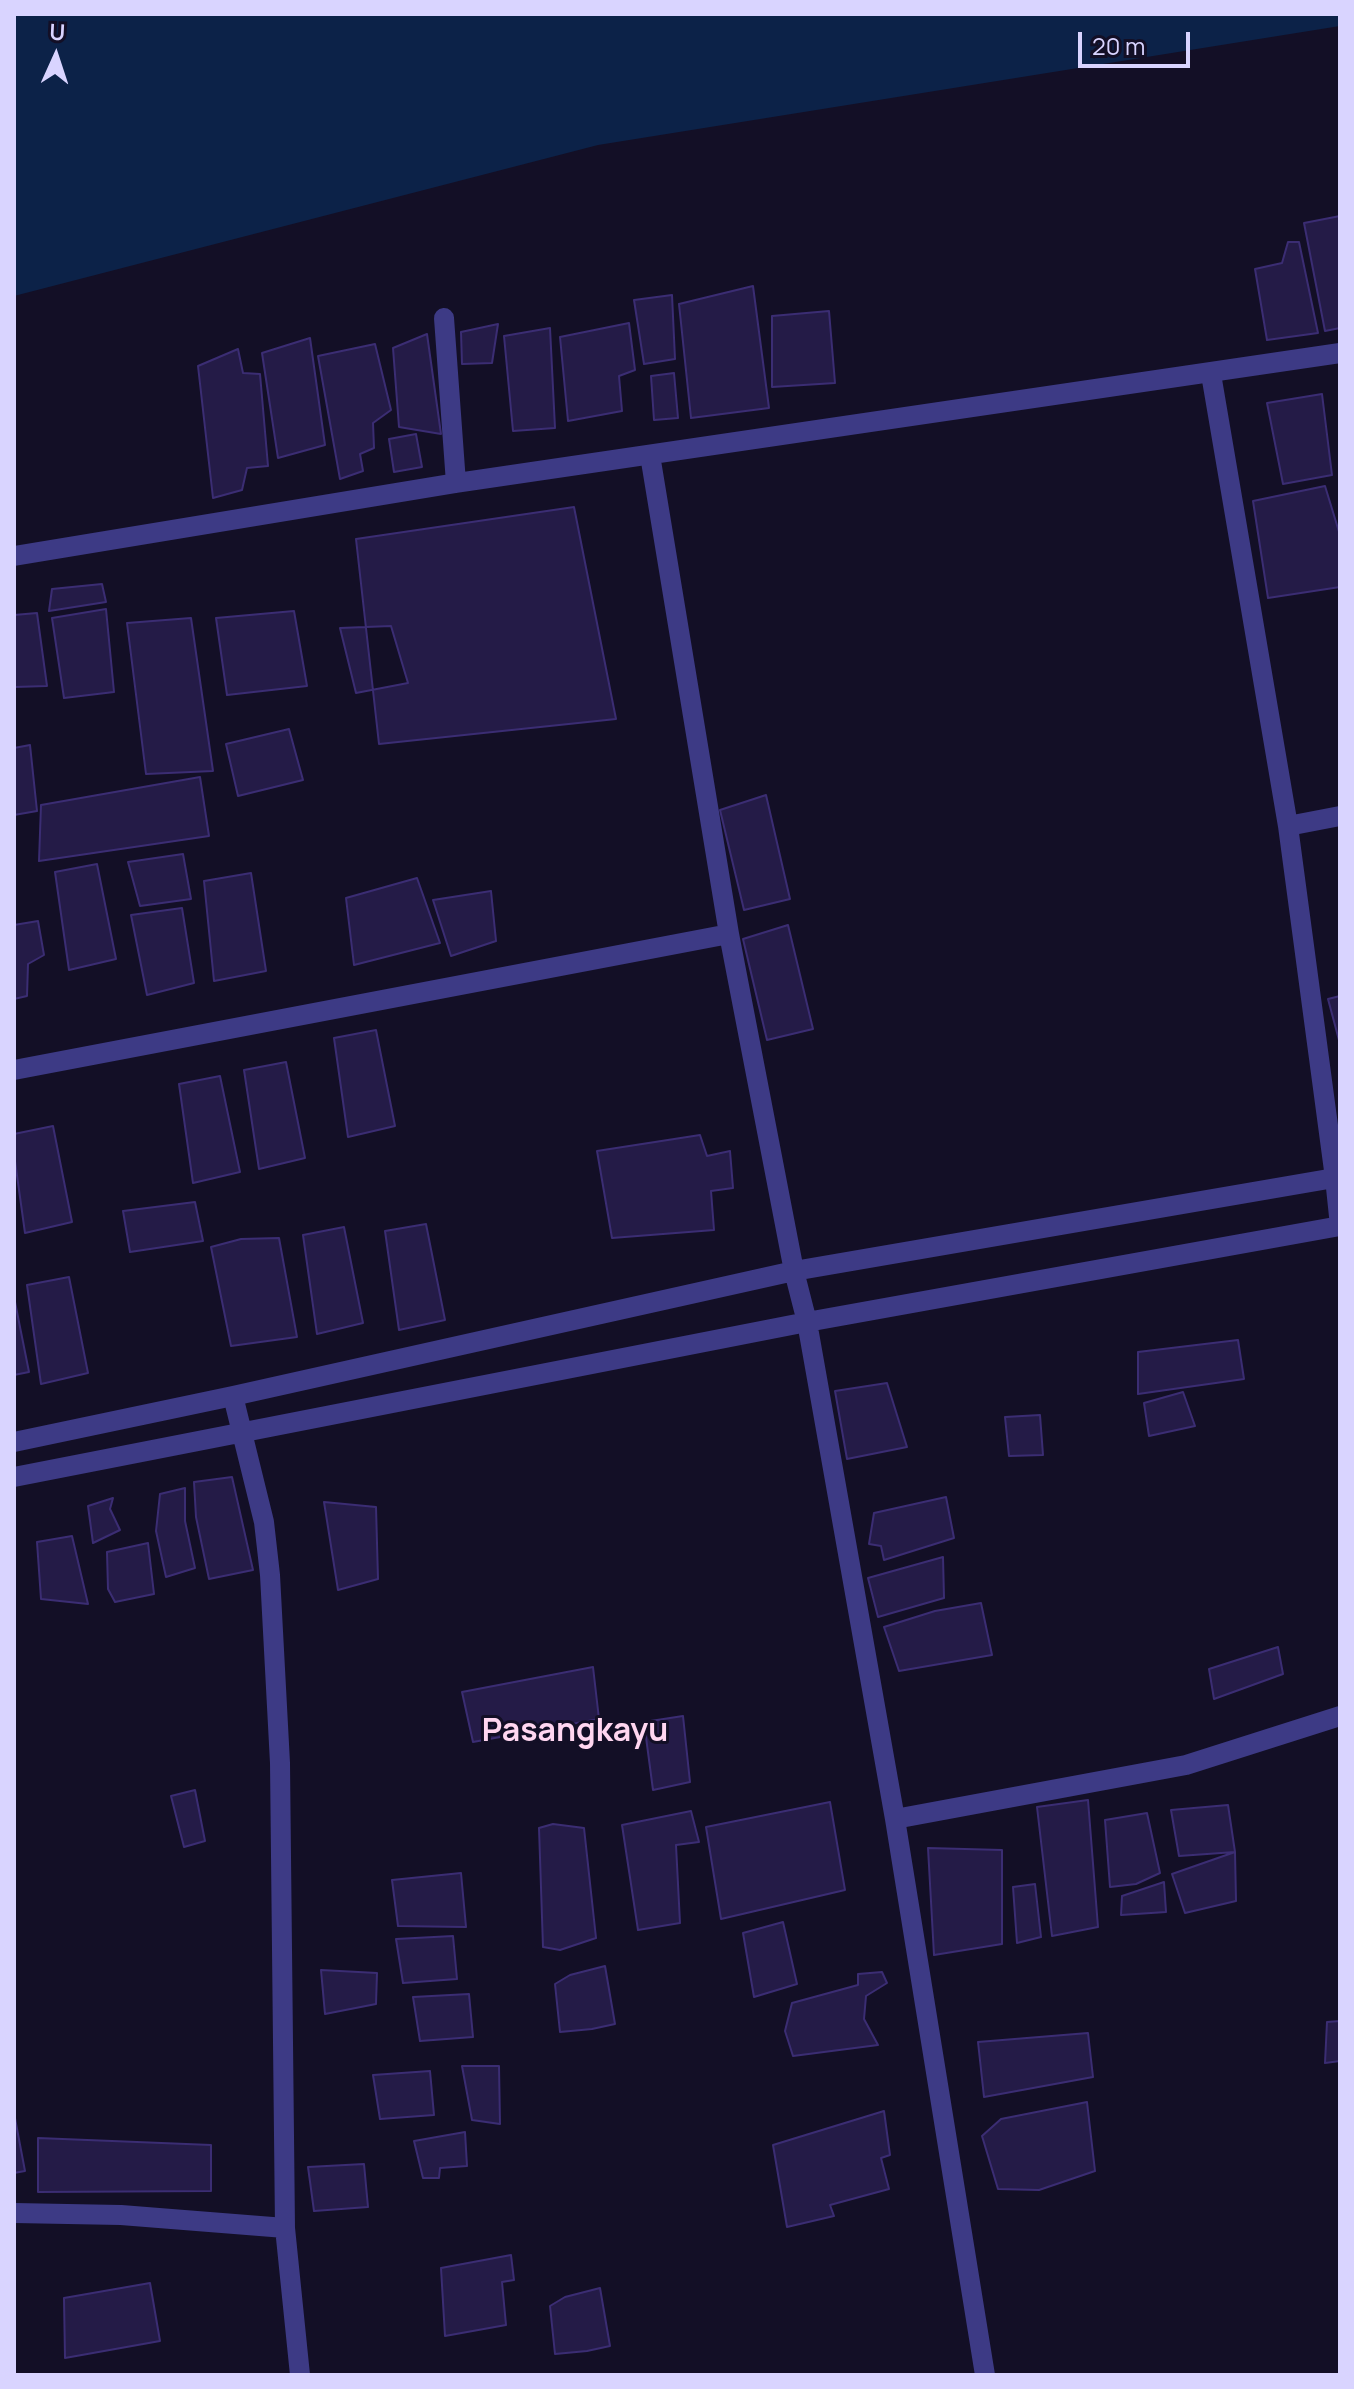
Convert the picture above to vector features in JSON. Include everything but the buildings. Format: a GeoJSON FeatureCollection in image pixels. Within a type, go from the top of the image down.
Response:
{"type":"FeatureCollection","features":[{"type":"Feature","properties":{"kind":"street"},"geometry":{"type":"LineString","coordinates":[[444,318],[456,483]]}},
{"type":"Feature","properties":{"kind":"street"},"geometry":{"type":"LineString","coordinates":[[14,556],[456,483],[1340,353]]}},
{"type":"Feature","properties":{"kind":"street"},"geometry":{"type":"LineString","coordinates":[[14,1477],[807,1322],[1340,1226],[1338,1177],[1288,826],[1211,374]]}},
{"type":"Feature","properties":{"kind":"street"},"geometry":{"type":"LineString","coordinates":[[650,455],[729,934],[794,1271],[807,1322],[895,1819],[985,2375]]}},
{"type":"Feature","properties":{"kind":"street"},"geometry":{"type":"LineString","coordinates":[[1288,826],[1340,816]]}},
{"type":"Feature","properties":{"kind":"street"},"geometry":{"type":"LineString","coordinates":[[14,1070],[729,934]]}},
{"type":"Feature","properties":{"kind":"street"},"geometry":{"type":"LineString","coordinates":[[14,1442],[794,1271],[1338,1177]]}},
{"type":"Feature","properties":{"kind":"street"},"geometry":{"type":"LineString","coordinates":[[233,1396],[264,1522],[273,1630],[280,1763],[285,2228],[300,2375]]}},
{"type":"Feature","properties":{"kind":"street"},"geometry":{"type":"LineString","coordinates":[[895,1819],[1186,1765],[1340,1716]]}},
{"type":"Feature","properties":{"kind":"street"},"geometry":{"type":"LineString","coordinates":[[14,2213],[121,2215],[285,2228]]}},
{"type":"Feature","properties":{"kind":"water"},"geometry":{"type":"Polygon","coordinates":[[[14,14],[1340,14],[1340,26],[598,145],[14,296],[14,14]]]}},
{"type":"Feature","properties":{"kind":"district","name":"Pasangkayu"},"geometry":{"type":"Point","coordinates":[575,1732]}}]}
